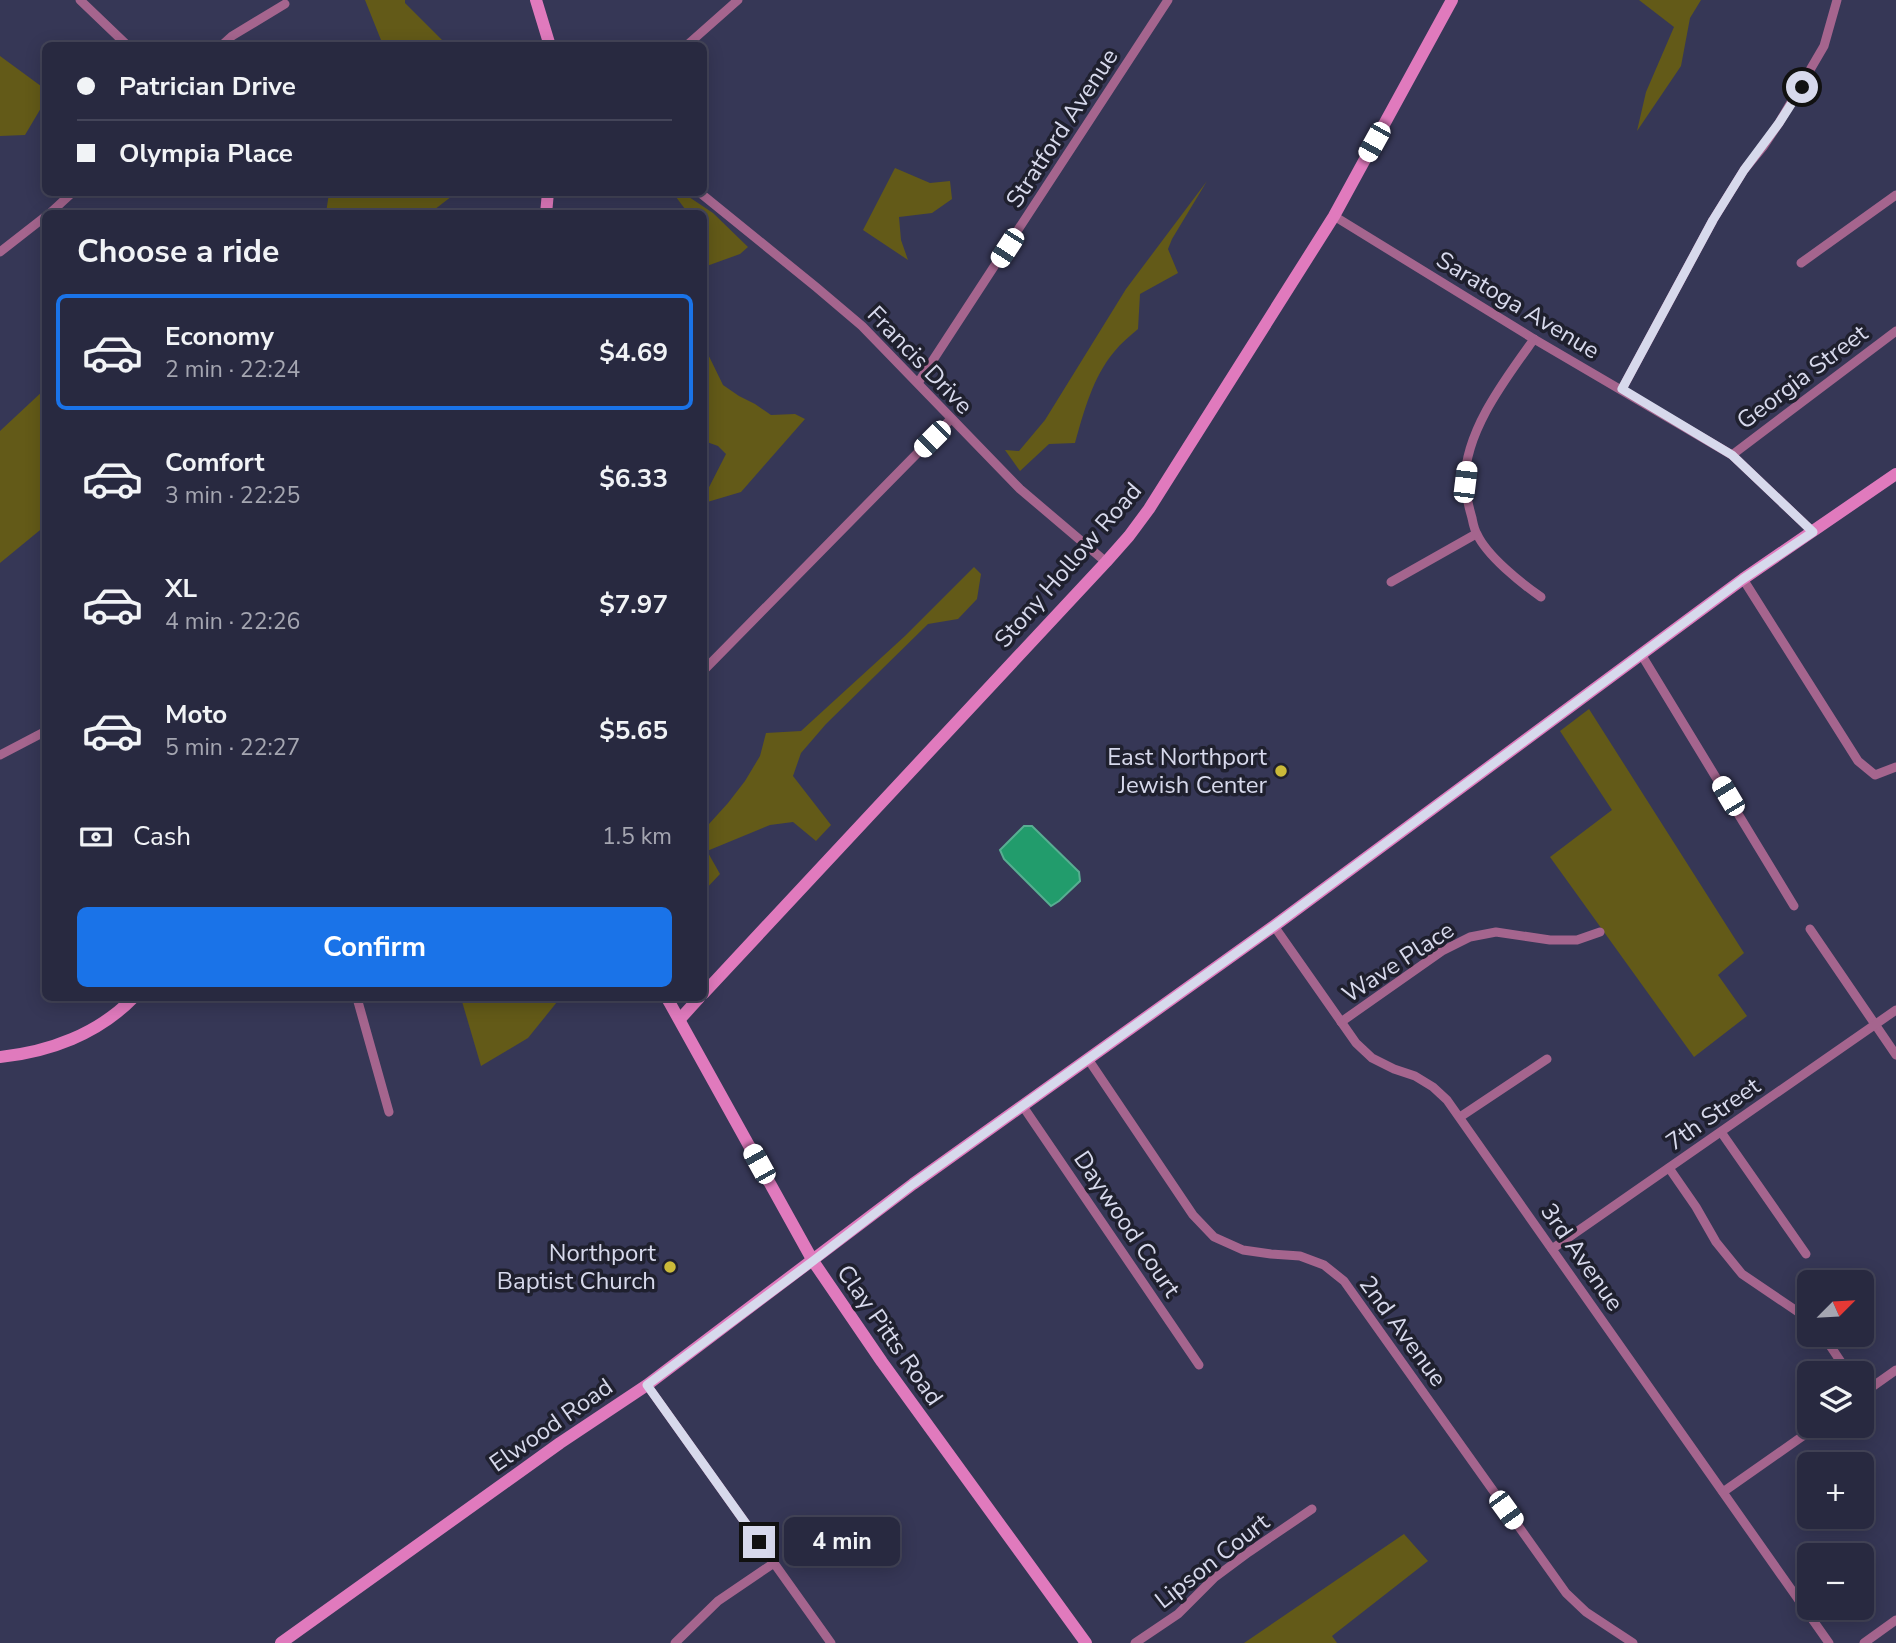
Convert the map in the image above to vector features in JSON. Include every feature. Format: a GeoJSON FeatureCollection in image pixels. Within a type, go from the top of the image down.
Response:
{"type":"FeatureCollection","features":[{"type":"Feature","properties":{"kind":"street"},"geometry":{"type":"LineString","coordinates":[[80,0],[124,42]]}},
{"type":"Feature","properties":{"kind":"street"},"geometry":{"type":"LineString","coordinates":[[536,0],[549,42]]}},
{"type":"Feature","properties":{"kind":"street"},"geometry":{"type":"LineString","coordinates":[[691,42],[738,0]]}},
{"type":"Feature","properties":{"kind":"street","name":"Stratford Avenue"},"geometry":{"type":"LineString","coordinates":[[918,383],[1168,0]]}},
{"type":"Feature","properties":{"kind":"street","name":"Stony Hollow Road"},"geometry":{"type":"LineString","coordinates":[[707,990],[1136,527],[1334,216],[1452,0]]}},
{"type":"Feature","properties":{"kind":"street"},"geometry":{"type":"LineString","coordinates":[[1622,389],[1713,220],[1744,170],[1779,123],[1824,46],[1837,0]]}},
{"type":"Feature","properties":{"kind":"street"},"geometry":{"type":"LineString","coordinates":[[226,42],[285,4]]}},
{"type":"Feature","properties":{"kind":"street"},"geometry":{"type":"LineString","coordinates":[[1801,263],[1896,195]]}},
{"type":"Feature","properties":{"kind":"street"},"geometry":{"type":"LineString","coordinates":[[53,210],[68,196]]}},
{"type":"Feature","properties":{"kind":"street","name":"Francis Drive"},"geometry":{"type":"LineString","coordinates":[[704,196],[862,326],[1020,489],[1106,562]]}},
{"type":"Feature","properties":{"kind":"street","name":"Saratoga Avenue"},"geometry":{"type":"LineString","coordinates":[[1334,216],[1534,339],[1732,455],[1813,532]]}},
{"type":"Feature","properties":{"kind":"street"},"geometry":{"type":"LineString","coordinates":[[0,252],[42,219]]}},
{"type":"Feature","properties":{"kind":"street","name":"Georgia Street"},"geometry":{"type":"LineString","coordinates":[[1732,455],[1896,331]]}},
{"type":"Feature","properties":{"kind":"street"},"geometry":{"type":"LineString","coordinates":[[1534,339],[1509,373],[1474,436],[1467,460],[1465,482],[1476,534],[1517,580],[1541,597]]}},
{"type":"Feature","properties":{"kind":"street"},"geometry":{"type":"LineString","coordinates":[[707,667],[951,419]]}},
{"type":"Feature","properties":{"kind":"street","name":"Elwood Road"},"geometry":{"type":"LineString","coordinates":[[281,1643],[560,1443],[647,1385],[913,1184],[1274,926],[1743,579],[1896,474]]}},
{"type":"Feature","properties":{"kind":"street"},"geometry":{"type":"LineString","coordinates":[[1391,582],[1476,534]]}},
{"type":"Feature","properties":{"kind":"street"},"geometry":{"type":"LineString","coordinates":[[1743,579],[1858,761],[1875,775],[1896,767]]}},
{"type":"Feature","properties":{"kind":"street"},"geometry":{"type":"LineString","coordinates":[[1641,654],[1794,906]]}},
{"type":"Feature","properties":{"kind":"street"},"geometry":{"type":"LineString","coordinates":[[0,755],[42,733]]}},
{"type":"Feature","properties":{"kind":"street","name":"3rd Avenue"},"geometry":{"type":"LineString","coordinates":[[1274,926],[1356,1043],[1372,1058],[1415,1076],[1447,1100],[1829,1643]]}},
{"type":"Feature","properties":{"kind":"street"},"geometry":{"type":"LineString","coordinates":[[1810,929],[1896,1055]]}},
{"type":"Feature","properties":{"kind":"street","name":"Wave Place"},"geometry":{"type":"LineString","coordinates":[[1341,1022],[1442,951],[1470,937],[1496,932],[1550,940],[1577,940],[1601,932]]}},
{"type":"Feature","properties":{"kind":"street"},"geometry":{"type":"LineString","coordinates":[[0,1058],[74,1039],[96,1028],[130,1001]]}},
{"type":"Feature","properties":{"kind":"street"},"geometry":{"type":"LineString","coordinates":[[358,1001],[389,1112]]}},
{"type":"Feature","properties":{"kind":"street","name":"Clay Pitts Road"},"geometry":{"type":"LineString","coordinates":[[669,1001],[813,1261],[882,1362],[1086,1643]]}},
{"type":"Feature","properties":{"kind":"street"},"geometry":{"type":"LineString","coordinates":[[680,1019],[696,1001]]}},
{"type":"Feature","properties":{"kind":"street","name":"7th Street"},"geometry":{"type":"LineString","coordinates":[[1552,1249],[1896,1010]]}},
{"type":"Feature","properties":{"kind":"street","name":"2nd Avenue"},"geometry":{"type":"LineString","coordinates":[[1088,1059],[1193,1215],[1214,1237],[1242,1250],[1300,1256],[1324,1265],[1344,1281],[1566,1593],[1586,1612],[1633,1643]]}},
{"type":"Feature","properties":{"kind":"street"},"geometry":{"type":"LineString","coordinates":[[1460,1117],[1547,1059]]}},
{"type":"Feature","properties":{"kind":"street","name":"Daywood Court"},"geometry":{"type":"LineString","coordinates":[[1022,1105],[1199,1365]]}},
{"type":"Feature","properties":{"kind":"street"},"geometry":{"type":"LineString","coordinates":[[1721,1132],[1806,1254]]}},
{"type":"Feature","properties":{"kind":"street"},"geometry":{"type":"LineString","coordinates":[[1669,1168],[1716,1242],[1742,1274],[1797,1311]]}},
{"type":"Feature","properties":{"kind":"street"},"geometry":{"type":"LineString","coordinates":[[1874,1386],[1896,1370]]}},
{"type":"Feature","properties":{"kind":"street"},"geometry":{"type":"LineString","coordinates":[[647,1385],[831,1643]]}},
{"type":"Feature","properties":{"kind":"street"},"geometry":{"type":"LineString","coordinates":[[1723,1492],[1799,1438]]}},
{"type":"Feature","properties":{"kind":"street","name":"Lipson Court"},"geometry":{"type":"LineString","coordinates":[[1135,1643],[1178,1614],[1214,1578],[1312,1509]]}},
{"type":"Feature","properties":{"kind":"street"},"geometry":{"type":"LineString","coordinates":[[675,1643],[718,1601],[774,1563]]}},
{"type":"Feature","properties":{"kind":"street"},"geometry":{"type":"LineString","coordinates":[[1864,1643],[1896,1620]]}},
{"type":"Feature","properties":{"kind":"shaded area"},"geometry":{"type":"Polygon","coordinates":[[[365,0],[405,0],[444,42],[382,42],[365,0]]]}},
{"type":"Feature","properties":{"kind":"shaded area"},"geometry":{"type":"Polygon","coordinates":[[[1639,0],[1701,0],[1690,18],[1681,66],[1637,131],[1646,92],[1674,27],[1639,0]]]}},
{"type":"Feature","properties":{"kind":"shaded area"},"geometry":{"type":"Polygon","coordinates":[[[0,56],[42,87],[42,108],[25,135],[0,136],[0,56]]]}},
{"type":"Feature","properties":{"kind":"shaded area"},"geometry":{"type":"Polygon","coordinates":[[[895,168],[930,183],[950,181],[952,199],[932,213],[899,217],[901,240],[908,260],[863,230],[895,168]]]}},
{"type":"Feature","properties":{"kind":"shaded area"},"geometry":{"type":"Polygon","coordinates":[[[1207,181],[1168,249],[1178,273],[1140,294],[1138,329],[1117,349],[1100,372],[1075,443],[1049,444],[1020,471],[1005,450],[1019,451],[1045,420],[1126,289],[1207,181]]]}},
{"type":"Feature","properties":{"kind":"shaded area"},"geometry":{"type":"Polygon","coordinates":[[[328,196],[452,196],[434,210],[326,210],[328,196]]]}},
{"type":"Feature","properties":{"kind":"shaded area"},"geometry":{"type":"Polygon","coordinates":[[[675,196],[688,196],[713,213],[748,247],[740,254],[707,266],[707,210],[686,210],[675,196]]]}},
{"type":"Feature","properties":{"kind":"shaded area"},"geometry":{"type":"Polygon","coordinates":[[[707,352],[723,385],[739,396],[771,415],[795,414],[805,419],[741,492],[707,502],[707,491],[726,454],[718,446],[707,442],[707,352]]]}},
{"type":"Feature","properties":{"kind":"shaded area"},"geometry":{"type":"Polygon","coordinates":[[[42,392],[42,528],[0,563],[0,431],[42,392]]]}},
{"type":"Feature","properties":{"kind":"shaded area"},"geometry":{"type":"Polygon","coordinates":[[[974,567],[981,574],[977,599],[958,619],[928,624],[826,724],[801,753],[793,776],[831,825],[816,841],[793,822],[770,825],[707,851],[709,824],[745,781],[760,756],[766,733],[801,731],[905,636],[974,567]]]}},
{"type":"Feature","properties":{"kind":"shaded area"},"geometry":{"type":"Polygon","coordinates":[[[1589,709],[1744,953],[1718,975],[1747,1016],[1694,1057],[1550,857],[1612,810],[1560,731],[1589,709]]]}},
{"type":"Feature","properties":{"kind":"shaded area"},"geometry":{"type":"Polygon","coordinates":[[[1024,826],[1032,826],[1079,872],[1080,881],[1051,906],[1004,859],[1000,850],[1024,826]]]}},
{"type":"Feature","properties":{"kind":"shaded area"},"geometry":{"type":"Polygon","coordinates":[[[707,851],[720,874],[707,888],[707,851]]]}},
{"type":"Feature","properties":{"kind":"shaded area"},"geometry":{"type":"Polygon","coordinates":[[[462,1001],[557,1001],[528,1038],[481,1066],[462,1001]]]}},
{"type":"Feature","properties":{"kind":"shaded area"},"geometry":{"type":"Polygon","coordinates":[[[1404,1534],[1428,1561],[1332,1636],[1337,1643],[1244,1643],[1404,1534]]]}},
{"type":"Feature","properties":{"kind":"place","name":"East Northport Jewish Center"},"geometry":{"type":"Point","coordinates":[1281,771]}},
{"type":"Feature","properties":{"kind":"place","name":"Northport Baptist Church"},"geometry":{"type":"Point","coordinates":[670,1267]}},
{"type":"Feature","properties":{"kind":"route"},"geometry":{"type":"LineString","coordinates":[[759,1542],[647,1385],[913,1184],[1274,926],[1743,579],[1813,532],[1732,455],[1622,389],[1713,220],[1802,87]]}}]}
